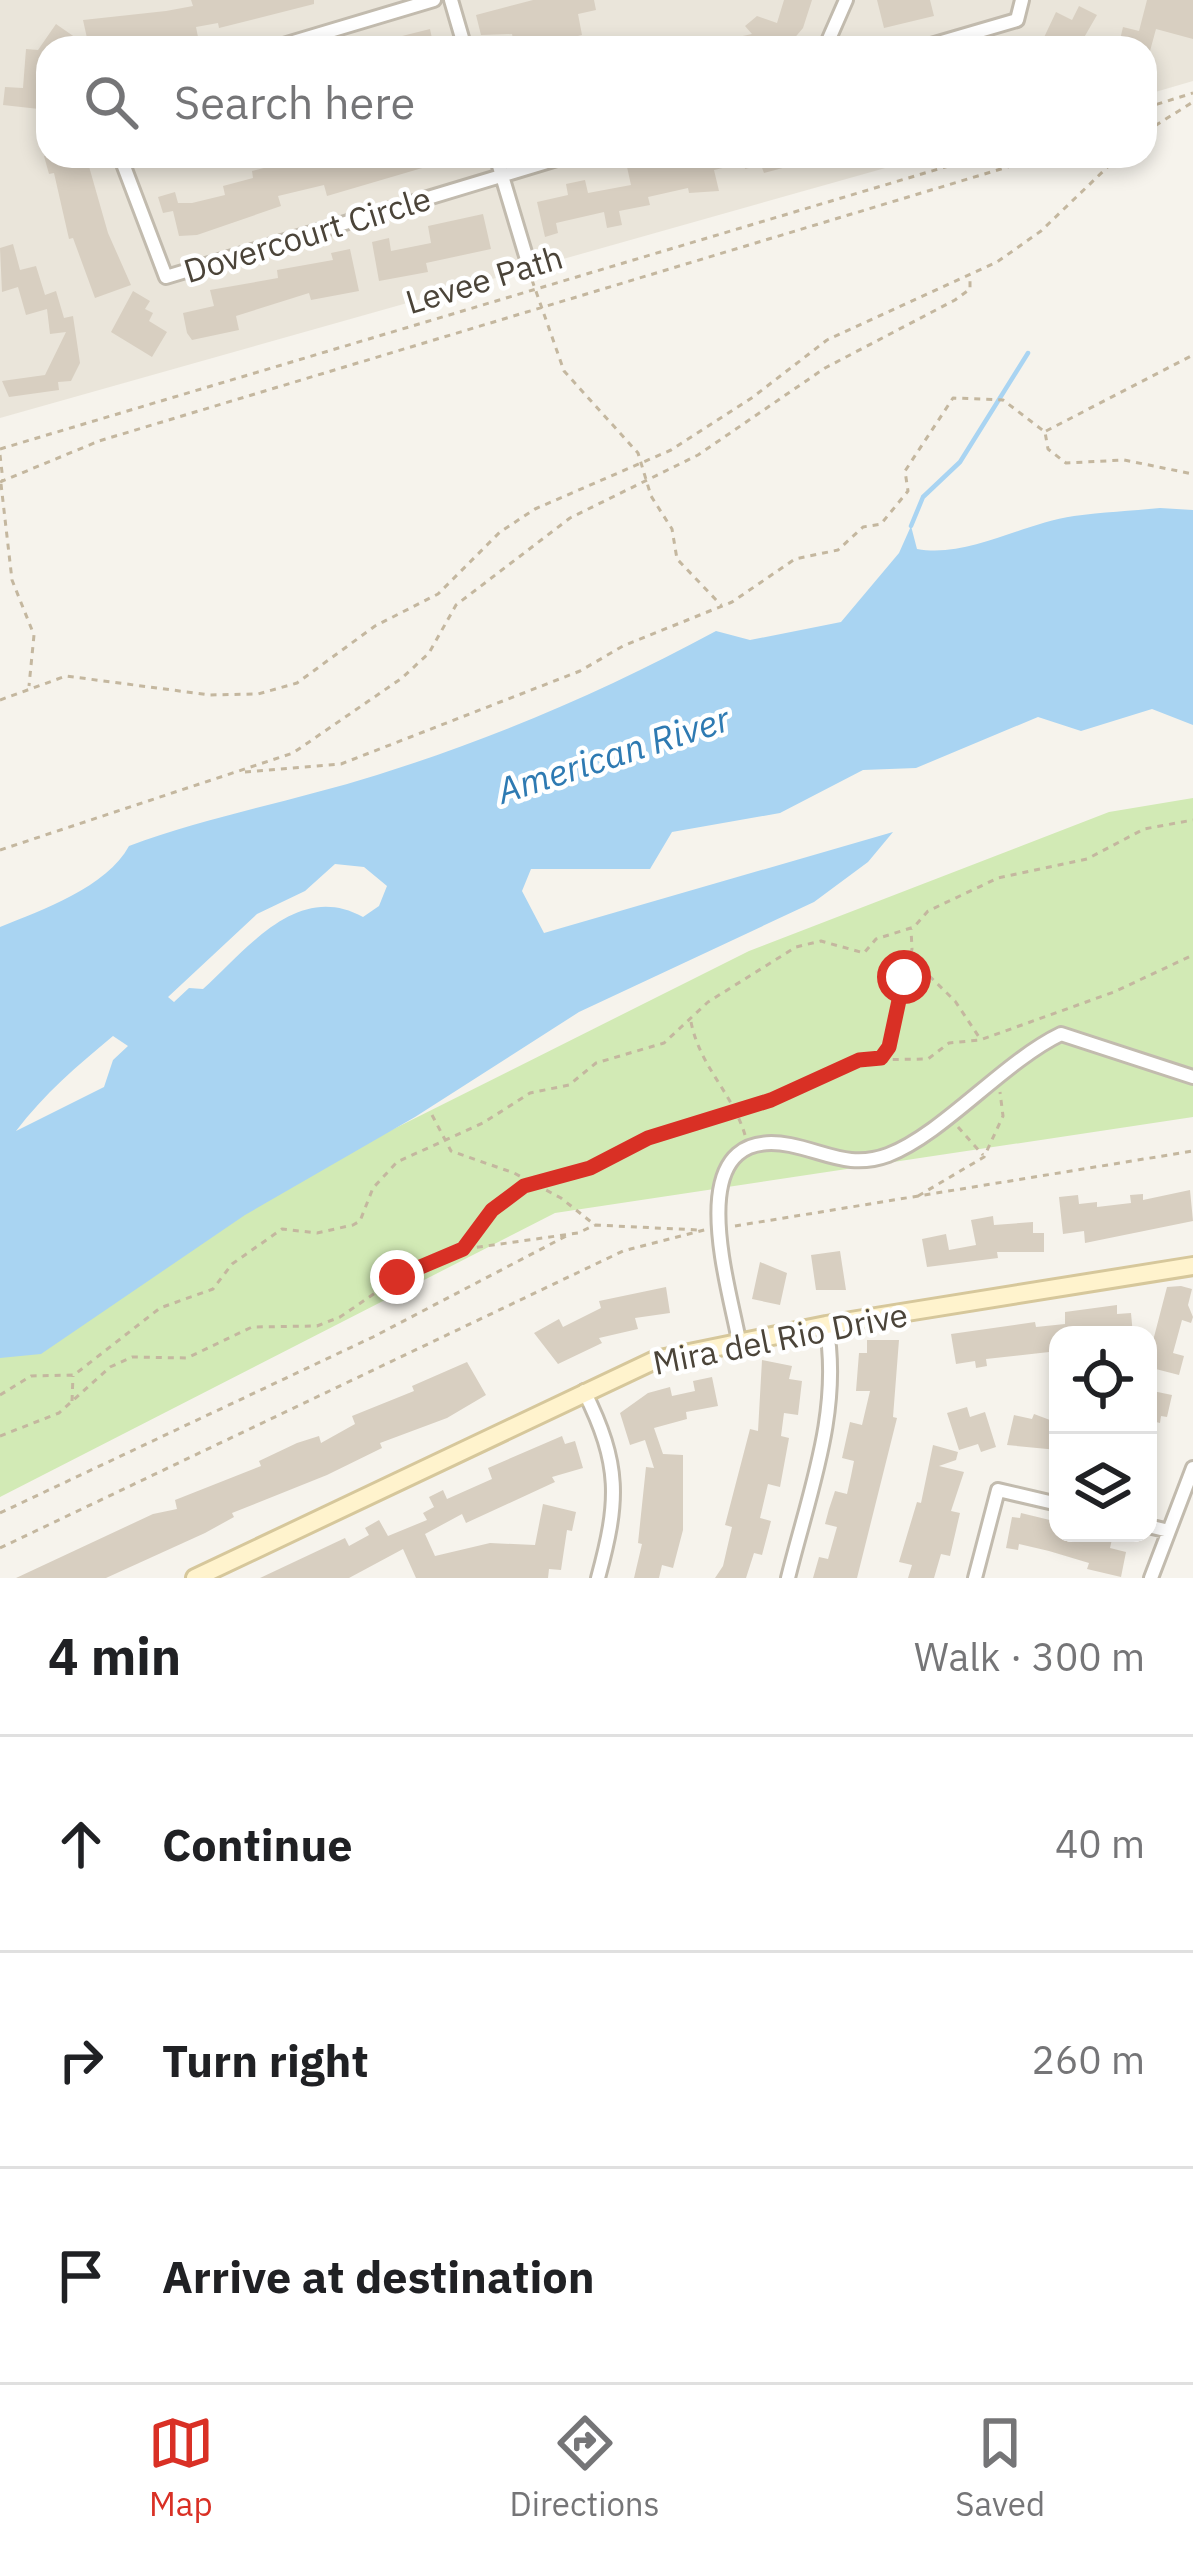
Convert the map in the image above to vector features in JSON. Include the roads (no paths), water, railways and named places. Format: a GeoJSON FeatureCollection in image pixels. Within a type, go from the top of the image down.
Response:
{"type":"FeatureCollection","features":[{"type":"Feature","properties":{"kind":"street"},"geometry":{"type":"LineString","coordinates":[[313,36],[434,0]]}},
{"type":"Feature","properties":{"kind":"street"},"geometry":{"type":"LineString","coordinates":[[451,0],[462,36]]}},
{"type":"Feature","properties":{"kind":"street"},"geometry":{"type":"LineString","coordinates":[[834,36],[846,0]]}},
{"type":"Feature","properties":{"kind":"street"},"geometry":{"type":"LineString","coordinates":[[962,36],[1017,20],[1022,0]]}},
{"type":"Feature","properties":{"kind":"street","name":"Dovercourt Circle"},"geometry":{"type":"LineString","coordinates":[[125,168],[166,277],[502,176]]}},
{"type":"Feature","properties":{"kind":"street"},"geometry":{"type":"LineString","coordinates":[[500,168],[529,266]]}},
{"type":"Feature","properties":{"kind":"street"},"geometry":{"type":"LineString","coordinates":[[502,176],[528,168]]}},
{"type":"Feature","properties":{"kind":"street"},"geometry":{"type":"LineString","coordinates":[[739,1341],[718,1228],[721,1175],[749,1150],[788,1144],[846,1162],[894,1153],[1061,1034],[1193,1077]]}},
{"type":"Feature","properties":{"kind":"street","name":"Mira del Rio Drive"},"geometry":{"type":"LineString","coordinates":[[195,1578],[655,1360],[826,1325],[1193,1266]]}},
{"type":"Feature","properties":{"kind":"street"},"geometry":{"type":"LineString","coordinates":[[788,1578],[829,1414],[832,1376],[826,1325]]}},
{"type":"Feature","properties":{"kind":"street"},"geometry":{"type":"LineString","coordinates":[[584,1391],[606,1442],[616,1485],[598,1578]]}},
{"type":"Feature","properties":{"kind":"street"},"geometry":{"type":"LineString","coordinates":[[1151,1578],[1193,1468]]}},
{"type":"Feature","properties":{"kind":"street"},"geometry":{"type":"LineString","coordinates":[[975,1578],[998,1490],[1049,1502]]}},
{"type":"Feature","properties":{"kind":"street"},"geometry":{"type":"LineString","coordinates":[[1157,1528],[1169,1531]]}},
{"type":"Feature","properties":{"kind":"water","name":"American River"},"geometry":{"type":"Polygon","coordinates":[[[1160,508],[1193,510],[1193,725],[1152,709],[1081,731],[1038,717],[916,768],[863,770],[780,813],[672,832],[650,869],[531,869],[522,891],[544,933],[893,832],[868,862],[814,902],[579,1012],[415,1117],[245,1215],[41,1354],[0,1358],[0,927],[90,885],[129,846],[377,775],[464,745],[592,693],[716,631],[750,640],[841,622],[899,553],[911,526],[917,549],[956,549],[1074,516],[1160,508]],[[335,864],[305,891],[257,914],[168,997],[174,1002],[189,988],[203,989],[256,939],[296,913],[339,908],[363,917],[379,906],[387,886],[364,867],[335,864]],[[113,1036],[50,1092],[16,1131],[104,1087],[113,1060],[128,1046],[113,1036]]]}},
{"type":"Feature","properties":{"kind":"waterway"},"geometry":{"type":"LineString","coordinates":[[911,526],[923,497],[960,462],[1028,353]]}}]}
